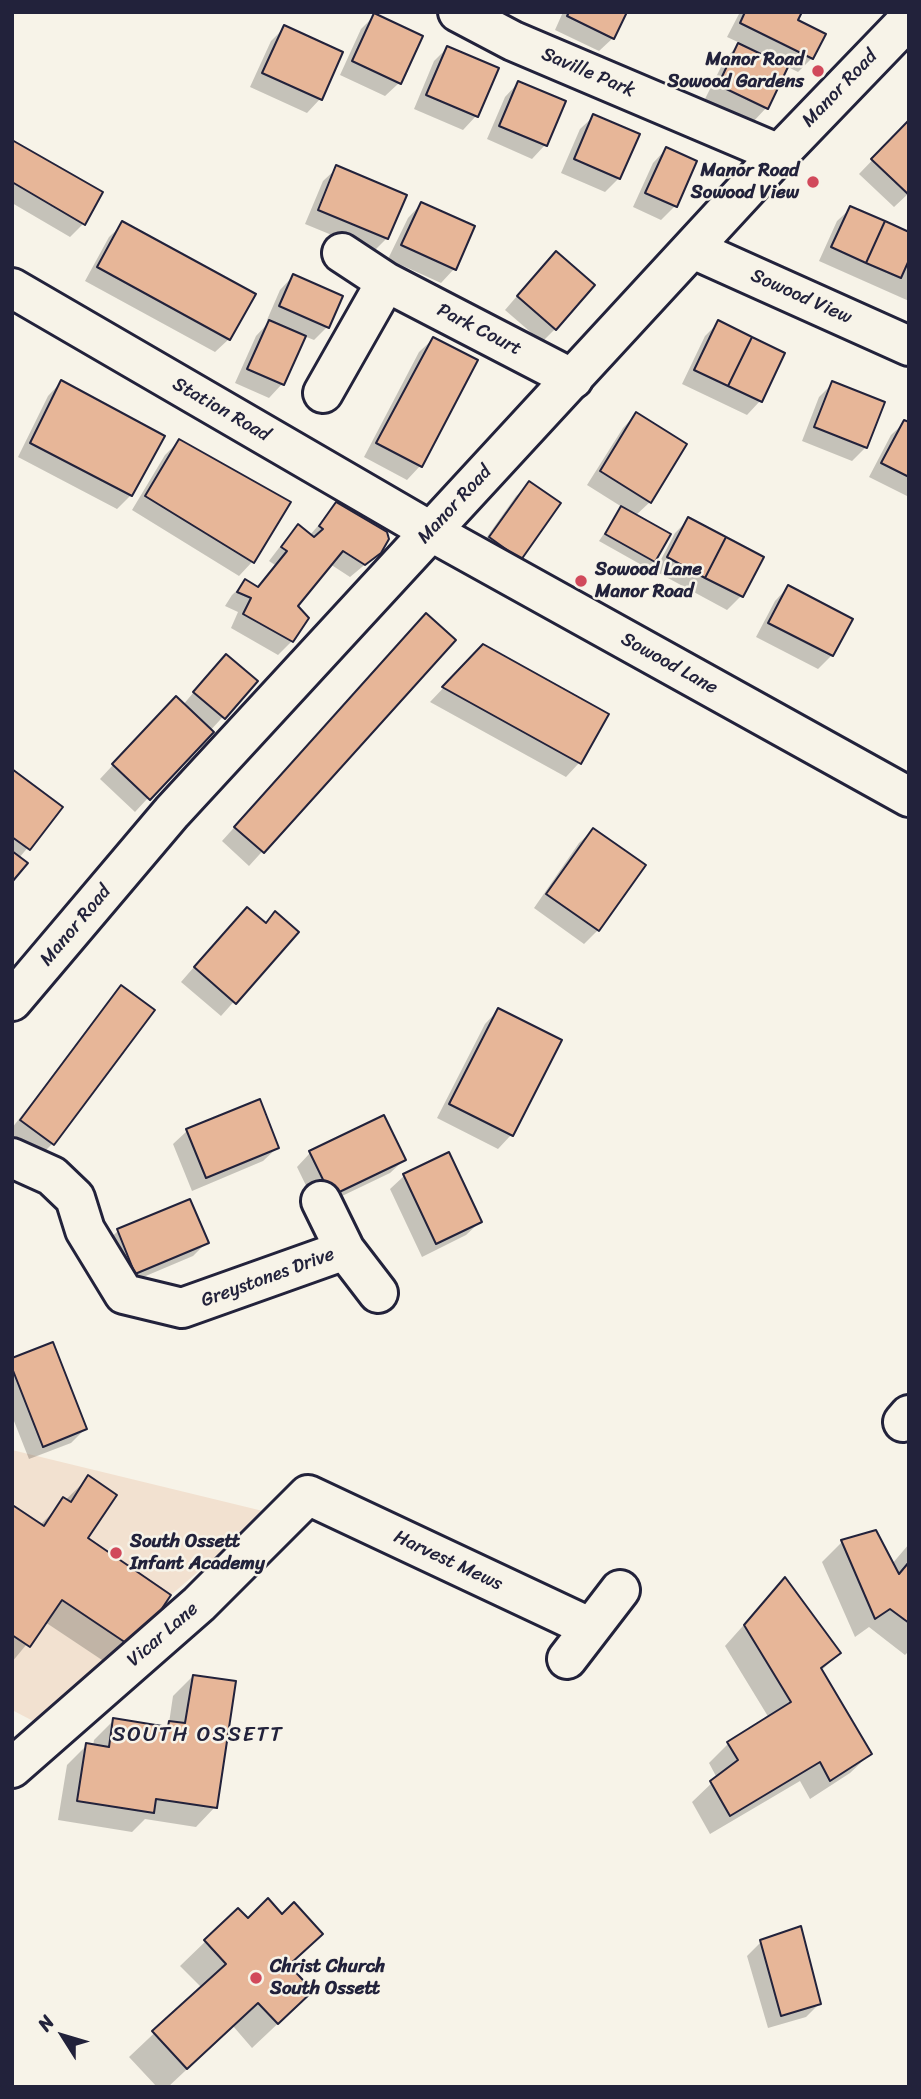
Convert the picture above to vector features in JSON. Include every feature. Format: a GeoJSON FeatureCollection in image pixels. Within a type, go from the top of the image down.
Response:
{"type":"FeatureCollection","features":[{"type":"Feature","properties":{"kind":"street","name":"Saville Park"},"geometry":{"type":"LineString","coordinates":[[458,12],[519,27],[779,154]]}},
{"type":"Feature","properties":{"kind":"street","name":"Manor Road"},"geometry":{"type":"LineString","coordinates":[[12,1002],[172,812],[779,154],[909,19]]}},
{"type":"Feature","properties":{"kind":"street","name":"Sowood View"},"geometry":{"type":"LineString","coordinates":[[693,249],[909,346]]}},
{"type":"Feature","properties":{"kind":"street","name":"Park Court"},"geometry":{"type":"LineString","coordinates":[[342,253],[386,282],[573,379]]}},
{"type":"Feature","properties":{"kind":"street"},"geometry":{"type":"LineString","coordinates":[[323,393],[386,282]]}},
{"type":"Feature","properties":{"kind":"street","name":"Station Road"},"geometry":{"type":"LineString","coordinates":[[12,288],[430,531]]}},
{"type":"Feature","properties":{"kind":"street","name":"Sowood Lane"},"geometry":{"type":"LineString","coordinates":[[430,531],[909,797]]}},
{"type":"Feature","properties":{"kind":"street","name":"Greystones Drive"},"geometry":{"type":"LineString","coordinates":[[12,1158],[52,1176],[75,1198],[85,1230],[124,1294],[182,1308],[345,1250]]}},
{"type":"Feature","properties":{"kind":"street","name":"Greystones Drive"},"geometry":{"type":"LineString","coordinates":[[321,1201],[345,1250],[378,1293]]}},
{"type":"Feature","properties":{"kind":"street","name":"Harvest Mews"},"geometry":{"type":"LineString","coordinates":[[308,1495],[589,1627]]}},
{"type":"Feature","properties":{"kind":"street","name":"Vicar Lane"},"geometry":{"type":"LineString","coordinates":[[12,1768],[200,1604],[308,1495]]}},
{"type":"Feature","properties":{"kind":"street"},"geometry":{"type":"LineString","coordinates":[[567,1659],[620,1590]]}},
{"type":"Feature","properties":{"kind":"shaded area","name":"South Ossett Infant Academy"},"geometry":{"type":"Polygon","coordinates":[[[12,1450],[267,1512],[171,1595],[37,1723],[12,1710],[12,1450]]]}},
{"type":"Feature","properties":{"kind":"building"},"geometry":{"type":"Polygon","coordinates":[[[569,12],[627,12],[614,39],[567,16],[569,12]]]}},
{"type":"Feature","properties":{"kind":"building"},"geometry":{"type":"Polygon","coordinates":[[[745,12],[802,12],[798,20],[826,34],[813,59],[740,23],[745,12]]]}},
{"type":"Feature","properties":{"kind":"building"},"geometry":{"type":"Polygon","coordinates":[[[374,13],[423,36],[401,84],[352,61],[374,13]]]}},
{"type":"Feature","properties":{"kind":"building"},"geometry":{"type":"Polygon","coordinates":[[[284,25],[343,52],[322,100],[262,73],[284,25]]]}},
{"type":"Feature","properties":{"kind":"building"},"geometry":{"type":"Polygon","coordinates":[[[738,43],[788,67],[768,109],[718,85],[738,43]]]}},
{"type":"Feature","properties":{"kind":"building"},"geometry":{"type":"Polygon","coordinates":[[[447,46],[499,68],[478,117],[426,95],[447,46]]]}},
{"type":"Feature","properties":{"kind":"building"},"geometry":{"type":"Polygon","coordinates":[[[518,81],[566,101],[547,146],[499,126],[518,81]]]}},
{"type":"Feature","properties":{"kind":"building"},"geometry":{"type":"Polygon","coordinates":[[[593,114],[640,134],[620,179],[574,159],[593,114]]]}},
{"type":"Feature","properties":{"kind":"building"},"geometry":{"type":"Polygon","coordinates":[[[909,120],[909,195],[871,159],[909,120]]]}},
{"type":"Feature","properties":{"kind":"building"},"geometry":{"type":"Polygon","coordinates":[[[12,140],[103,192],[85,225],[12,182],[12,140]]]}},
{"type":"Feature","properties":{"kind":"building"},"geometry":{"type":"Polygon","coordinates":[[[666,147],[697,161],[677,207],[645,193],[666,147]]]}},
{"type":"Feature","properties":{"kind":"building"},"geometry":{"type":"Polygon","coordinates":[[[336,165],[407,195],[388,239],[318,210],[336,165]]]}},
{"type":"Feature","properties":{"kind":"building"},"geometry":{"type":"Polygon","coordinates":[[[421,202],[475,226],[456,270],[401,245],[421,202]]]}},
{"type":"Feature","properties":{"kind":"building"},"geometry":{"type":"Polygon","coordinates":[[[850,206],[885,221],[866,263],[831,247],[850,206]]]}},
{"type":"Feature","properties":{"kind":"building"},"geometry":{"type":"Polygon","coordinates":[[[122,221],[256,294],[230,340],[97,267],[122,221]]]}},
{"type":"Feature","properties":{"kind":"building"},"geometry":{"type":"Polygon","coordinates":[[[885,221],[909,232],[909,260],[901,278],[866,263],[885,221]]]}},
{"type":"Feature","properties":{"kind":"building"},"geometry":{"type":"Polygon","coordinates":[[[556,251],[595,285],[556,330],[517,296],[556,251]]]}},
{"type":"Feature","properties":{"kind":"building"},"geometry":{"type":"Polygon","coordinates":[[[293,274],[343,296],[329,328],[279,306],[293,274]]]}},
{"type":"Feature","properties":{"kind":"building"},"geometry":{"type":"Polygon","coordinates":[[[269,320],[306,336],[284,385],[247,369],[269,320]]]}},
{"type":"Feature","properties":{"kind":"building"},"geometry":{"type":"Polygon","coordinates":[[[718,320],[752,337],[728,386],[694,370],[718,320]]]}},
{"type":"Feature","properties":{"kind":"building"},"geometry":{"type":"Polygon","coordinates":[[[433,337],[478,360],[422,467],[376,443],[433,337]]]}},
{"type":"Feature","properties":{"kind":"building"},"geometry":{"type":"Polygon","coordinates":[[[752,337],[785,353],[762,402],[728,386],[752,337]]]}},
{"type":"Feature","properties":{"kind":"building"},"geometry":{"type":"Polygon","coordinates":[[[61,380],[165,436],[132,496],[30,443],[61,380]]]}},
{"type":"Feature","properties":{"kind":"building"},"geometry":{"type":"Polygon","coordinates":[[[832,381],[885,402],[867,448],[814,427],[832,381]]]}},
{"type":"Feature","properties":{"kind":"building"},"geometry":{"type":"Polygon","coordinates":[[[636,412],[687,444],[651,503],[600,471],[636,412]]]}},
{"type":"Feature","properties":{"kind":"building"},"geometry":{"type":"Polygon","coordinates":[[[904,420],[909,422],[909,477],[881,463],[904,420]]]}},
{"type":"Feature","properties":{"kind":"building"},"geometry":{"type":"Polygon","coordinates":[[[179,439],[291,502],[254,563],[145,496],[179,439]]]}},
{"type":"Feature","properties":{"kind":"building"},"geometry":{"type":"Polygon","coordinates":[[[529,481],[561,503],[521,560],[489,537],[529,481]]]}},
{"type":"Feature","properties":{"kind":"building"},"geometry":{"type":"Polygon","coordinates":[[[336,502],[387,532],[389,539],[381,553],[365,565],[343,551],[298,606],[309,618],[293,642],[243,614],[251,598],[237,592],[245,579],[258,587],[287,551],[281,547],[298,524],[314,537],[323,529],[319,526],[336,502]]]}},
{"type":"Feature","properties":{"kind":"building"},"geometry":{"type":"Polygon","coordinates":[[[621,506],[671,534],[655,562],[605,534],[621,506]]]}},
{"type":"Feature","properties":{"kind":"building"},"geometry":{"type":"Polygon","coordinates":[[[688,517],[726,537],[705,578],[667,557],[688,517]]]}},
{"type":"Feature","properties":{"kind":"building"},"geometry":{"type":"Polygon","coordinates":[[[726,537],[764,557],[743,597],[705,578],[726,537]]]}},
{"type":"Feature","properties":{"kind":"building"},"geometry":{"type":"Polygon","coordinates":[[[788,585],[853,619],[833,656],[768,623],[788,585]]]}},
{"type":"Feature","properties":{"kind":"building"},"geometry":{"type":"Polygon","coordinates":[[[426,613],[456,640],[264,853],[234,827],[426,613]]]}},
{"type":"Feature","properties":{"kind":"building"},"geometry":{"type":"Polygon","coordinates":[[[483,644],[609,714],[581,764],[442,687],[483,644]]]}},
{"type":"Feature","properties":{"kind":"building"},"geometry":{"type":"Polygon","coordinates":[[[226,654],[258,681],[225,719],[193,692],[226,654]]]}},
{"type":"Feature","properties":{"kind":"building"},"geometry":{"type":"Polygon","coordinates":[[[176,696],[214,732],[150,800],[112,764],[176,696]]]}},
{"type":"Feature","properties":{"kind":"building"},"geometry":{"type":"Polygon","coordinates":[[[12,769],[63,807],[30,850],[12,837],[12,769]]]}},
{"type":"Feature","properties":{"kind":"building"},"geometry":{"type":"Polygon","coordinates":[[[593,828],[646,865],[599,931],[546,894],[593,828]]]}},
{"type":"Feature","properties":{"kind":"building"},"geometry":{"type":"Polygon","coordinates":[[[12,851],[28,863],[12,882],[12,851]]]}},
{"type":"Feature","properties":{"kind":"building"},"geometry":{"type":"Polygon","coordinates":[[[247,907],[266,923],[275,911],[299,932],[236,1004],[194,967],[247,907]]]}},
{"type":"Feature","properties":{"kind":"building"},"geometry":{"type":"Polygon","coordinates":[[[121,985],[155,1010],[54,1145],[20,1120],[121,985]]]}},
{"type":"Feature","properties":{"kind":"building"},"geometry":{"type":"Polygon","coordinates":[[[498,1008],[562,1040],[513,1136],[449,1104],[498,1008]]]}},
{"type":"Feature","properties":{"kind":"building"},"geometry":{"type":"Polygon","coordinates":[[[260,1099],[279,1148],[206,1178],[186,1129],[260,1099]]]}},
{"type":"Feature","properties":{"kind":"building"},"geometry":{"type":"Polygon","coordinates":[[[384,1115],[406,1160],[331,1196],[309,1151],[384,1115]]]}},
{"type":"Feature","properties":{"kind":"building"},"geometry":{"type":"Polygon","coordinates":[[[449,1152],[482,1222],[436,1244],[403,1174],[449,1152]]]}},
{"type":"Feature","properties":{"kind":"building"},"geometry":{"type":"Polygon","coordinates":[[[190,1199],[209,1243],[135,1274],[117,1229],[190,1199]]]}},
{"type":"Feature","properties":{"kind":"building"},"geometry":{"type":"Polygon","coordinates":[[[53,1342],[87,1429],[43,1447],[12,1368],[12,1358],[53,1342]]]}},
{"type":"Feature","properties":{"kind":"building"},"geometry":{"type":"Polygon","coordinates":[[[88,1475],[117,1495],[88,1538],[171,1595],[135,1649],[62,1600],[30,1647],[12,1635],[12,1508],[14,1506],[44,1526],[63,1497],[71,1502],[88,1475]]]}},
{"type":"Feature","properties":{"kind":"building"},"geometry":{"type":"Polygon","coordinates":[[[876,1530],[899,1574],[909,1562],[909,1623],[890,1609],[875,1619],[841,1540],[876,1530]]]}},
{"type":"Feature","properties":{"kind":"building"},"geometry":{"type":"Polygon","coordinates":[[[785,1577],[841,1653],[821,1668],[872,1754],[830,1781],[820,1762],[730,1816],[710,1781],[738,1760],[727,1742],[791,1702],[744,1625],[785,1577]]]}},
{"type":"Feature","properties":{"kind":"building"},"geometry":{"type":"Polygon","coordinates":[[[193,1675],[236,1681],[217,1808],[156,1799],[154,1813],[77,1801],[86,1743],[109,1747],[113,1718],[168,1727],[169,1721],[185,1723],[193,1675]]]}},
{"type":"Feature","properties":{"kind":"building","name":"Christ Church South Ossett"},"geometry":{"type":"Polygon","coordinates":[[[268,1898],[282,1914],[294,1902],[323,1934],[289,1965],[313,1991],[278,2024],[258,2003],[187,2069],[152,2031],[226,1964],[204,1940],[238,1908],[248,1918],[268,1898]]]}},
{"type":"Feature","properties":{"kind":"building"},"geometry":{"type":"Polygon","coordinates":[[[801,1926],[821,2004],[781,2016],[760,1940],[801,1926]]]}},
{"type":"Feature","properties":{"kind":"place","name":"Manor Road Sowood Gardens"},"geometry":{"type":"Point","coordinates":[818,71]}},
{"type":"Feature","properties":{"kind":"place","name":"Manor Road Sowood View"},"geometry":{"type":"Point","coordinates":[813,182]}},
{"type":"Feature","properties":{"kind":"place","name":"Sowood Lane Manor Road"},"geometry":{"type":"Point","coordinates":[581,581]}},
{"type":"Feature","properties":{"kind":"place","name":"South Ossett Infant Academy"},"geometry":{"type":"Point","coordinates":[116,1553]}},
{"type":"Feature","properties":{"kind":"place","name":"Christ Church South Ossett"},"geometry":{"type":"Point","coordinates":[256,1978]}},
{"type":"Feature","properties":{"kind":"district","name":"SOUTH OSSETT"},"geometry":{"type":"Point","coordinates":[198,1736]}}]}
